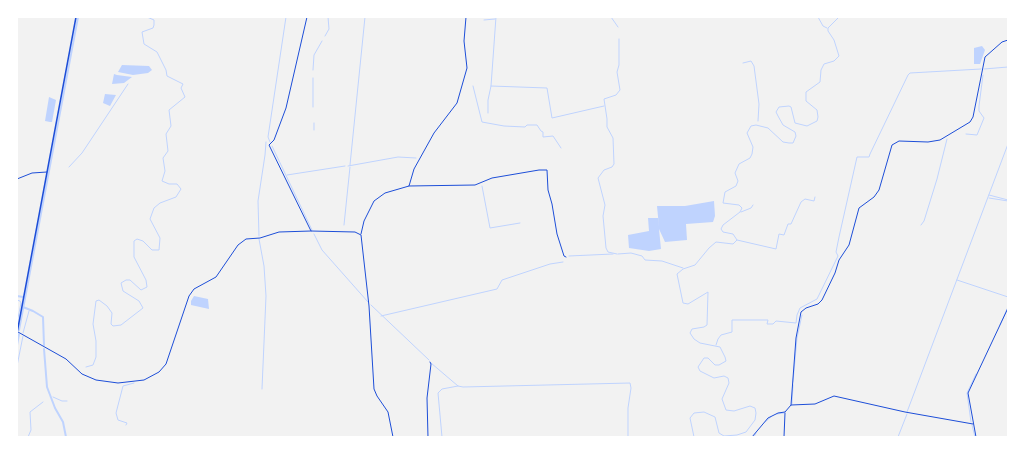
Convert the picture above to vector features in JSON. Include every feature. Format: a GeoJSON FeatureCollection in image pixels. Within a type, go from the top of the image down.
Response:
{"type":"FeatureCollection","features":[{"type":"Feature","properties":{"kind":"street"},"geometry":{"type":"LineString","coordinates":[[76,17],[17,332],[66,359],[82,374],[96,380],[118,383],[144,380],[159,372],[166,364],[188,296],[194,289],[216,277],[238,245],[246,239],[260,238],[278,232],[355,232],[361,235]]}},
{"type":"Feature","properties":{"kind":"street"},"geometry":{"type":"LineString","coordinates":[[307,17],[286,108],[274,140],[270,145],[311,231]]}},
{"type":"Feature","properties":{"kind":"street"},"geometry":{"type":"LineString","coordinates":[[408,186],[414,169],[434,133],[454,109],[460,92],[467,68],[464,41],[466,17]]}},
{"type":"Feature","properties":{"kind":"street"},"geometry":{"type":"LineString","coordinates":[[784,437],[785,412],[791,405],[796,338],[801,312],[806,308],[818,304],[822,300],[839,260],[849,246],[859,208],[874,197],[879,190],[892,145],[899,141],[928,142],[940,140],[970,122],[973,117],[985,57],[996,47],[1008,40]]}},
{"type":"Feature","properties":{"kind":"street"},"geometry":{"type":"LineString","coordinates":[[393,437],[388,412],[374,389],[370,306],[361,235],[364,221],[374,201],[380,196],[408,186],[475,185],[492,178],[547,170],[548,190],[557,234],[564,256],[566,257]]}},
{"type":"Feature","properties":{"kind":"street"},"geometry":{"type":"LineString","coordinates":[[17,179],[32,173],[47,172]]}},
{"type":"Feature","properties":{"kind":"street"},"geometry":{"type":"LineString","coordinates":[[976,437],[968,393],[1008,308]]}},
{"type":"Feature","properties":{"kind":"street"},"geometry":{"type":"LineString","coordinates":[[428,437],[427,398],[430,362]]}},
{"type":"Feature","properties":{"kind":"street"},"geometry":{"type":"LineString","coordinates":[[791,405],[815,404],[834,396],[905,412],[973,424]]}},
{"type":"Feature","properties":{"kind":"street"},"geometry":{"type":"LineString","coordinates":[[752,437],[768,418],[778,413],[785,412]]}},
{"type":"Feature","properties":{"kind":"water"},"geometry":{"type":"Polygon","coordinates":[[[982,46],[985,50],[980,64],[974,64],[974,48],[982,46]]]}},
{"type":"Feature","properties":{"kind":"water"},"geometry":{"type":"Polygon","coordinates":[[[122,65],[149,66],[152,70],[148,73],[133,75],[118,72],[122,65]]]}},
{"type":"Feature","properties":{"kind":"water"},"geometry":{"type":"Polygon","coordinates":[[[114,74],[132,77],[124,83],[112,84],[114,74]]]}},
{"type":"Feature","properties":{"kind":"water"},"geometry":{"type":"Polygon","coordinates":[[[105,94],[116,95],[110,106],[103,103],[105,94]]]}},
{"type":"Feature","properties":{"kind":"water"},"geometry":{"type":"Polygon","coordinates":[[[49,97],[56,100],[52,122],[45,121],[49,97]]]}},
{"type":"Feature","properties":{"kind":"water"},"geometry":{"type":"Polygon","coordinates":[[[714,201],[715,216],[713,222],[686,224],[687,240],[665,242],[659,229],[661,249],[649,251],[629,248],[628,235],[649,231],[648,218],[658,218],[659,227],[657,206],[685,206],[714,201]]]}},
{"type":"Feature","properties":{"kind":"water"},"geometry":{"type":"Polygon","coordinates":[[[194,296],[208,299],[209,309],[191,305],[191,301],[194,296]]]}},
{"type":"Feature","properties":{"kind":"waterway"},"geometry":{"type":"LineString","coordinates":[[19,330],[78,17]]}},
{"type":"Feature","properties":{"kind":"waterway"},"geometry":{"type":"LineString","coordinates":[[86,367],[93,365],[96,357],[96,341],[93,324],[96,301],[99,300],[107,306],[112,313],[111,324],[113,326],[121,325],[143,308],[139,301],[123,291],[121,283],[126,280],[130,280],[141,290],[147,287],[146,280],[134,257],[134,241],[137,239],[143,241],[152,250],[159,250],[160,238],[150,219],[154,208],[160,203],[176,197],[181,189],[177,184],[169,184],[162,181],[165,171],[163,158],[168,151],[166,134],[171,126],[169,110],[185,97],[181,88],[183,84],[167,76],[166,70],[157,52],[144,44],[142,32],[153,28],[154,25],[154,20],[147,17]]}},
{"type":"Feature","properties":{"kind":"waterway"},"geometry":{"type":"LineString","coordinates":[[270,142],[268,137],[286,17]]}},
{"type":"Feature","properties":{"kind":"waterway"},"geometry":{"type":"LineString","coordinates":[[325,36],[329,29],[328,17]]}},
{"type":"Feature","properties":{"kind":"waterway"},"geometry":{"type":"LineString","coordinates":[[350,165],[365,17]]}},
{"type":"Feature","properties":{"kind":"waterway"},"geometry":{"type":"LineString","coordinates":[[488,113],[496,17]]}},
{"type":"Feature","properties":{"kind":"waterway"},"geometry":{"type":"LineString","coordinates":[[611,17],[618,27]]}},
{"type":"Feature","properties":{"kind":"waterway"},"geometry":{"type":"LineString","coordinates":[[818,17],[823,26],[827,28]]}},
{"type":"Feature","properties":{"kind":"waterway"},"geometry":{"type":"LineString","coordinates":[[694,437],[690,418],[694,413],[704,412],[715,417],[719,433],[724,436],[737,435],[746,432],[755,420],[756,413],[755,408],[750,406],[734,411],[726,410],[722,399],[729,383],[728,378],[724,376],[714,378],[700,371],[698,367],[704,358],[708,358],[715,365],[719,365],[726,361],[720,347],[700,343],[694,339],[690,333],[692,329],[707,325],[708,292],[688,304],[683,303],[677,274],[683,269],[695,265],[716,242],[733,244],[737,240],[733,234],[723,232],[721,229],[723,225],[740,212],[742,208],[739,205],[723,203],[725,192],[736,186],[738,181],[735,173],[739,164],[750,158],[752,154],[753,147],[747,133],[751,126],[756,125],[768,128],[783,142],[793,143],[796,136],[795,132],[783,125],[776,112],[779,107],[791,107],[795,123],[807,126],[817,121],[817,110],[806,101],[806,92],[820,82],[821,70],[824,64],[834,61],[839,56],[834,40],[828,31],[828,28],[839,17]]}},
{"type":"Feature","properties":{"kind":"waterway"},"geometry":{"type":"LineString","coordinates":[[484,20],[495,19]]}},
{"type":"Feature","properties":{"kind":"waterway"},"geometry":{"type":"LineString","coordinates":[[617,254],[608,252],[606,248],[603,216],[605,205],[598,178],[604,170],[612,167],[614,164],[613,138],[607,127],[604,99],[616,95],[620,90],[617,72],[619,65],[619,39]]}},
{"type":"Feature","properties":{"kind":"waterway"},"geometry":{"type":"LineString","coordinates":[[313,70],[314,55],[322,41]]}},
{"type":"Feature","properties":{"kind":"waterway"},"geometry":{"type":"LineString","coordinates":[[743,63],[751,61],[754,66],[759,104],[758,121]]}},
{"type":"Feature","properties":{"kind":"waterway"},"geometry":{"type":"LineString","coordinates":[[984,69],[1008,67]]}},
{"type":"Feature","properties":{"kind":"waterway"},"geometry":{"type":"LineString","coordinates":[[716,345],[721,335],[732,332],[732,320],[768,320],[767,324],[773,324],[776,321],[796,323],[800,308],[817,299],[838,256],[836,252],[857,157],[869,157],[908,75],[910,73],[981,69]]}},
{"type":"Feature","properties":{"kind":"waterway"},"geometry":{"type":"LineString","coordinates":[[966,134],[977,135],[984,118],[979,111],[983,75]]}},
{"type":"Feature","properties":{"kind":"waterway"},"geometry":{"type":"LineString","coordinates":[[313,78],[313,107]]}},
{"type":"Feature","properties":{"kind":"waterway"},"geometry":{"type":"LineString","coordinates":[[69,167],[82,153],[128,84]]}},
{"type":"Feature","properties":{"kind":"waterway"},"geometry":{"type":"LineString","coordinates":[[473,86],[482,122],[504,126],[525,127],[527,125],[537,125],[543,132],[543,137],[553,136],[561,148]]}},
{"type":"Feature","properties":{"kind":"waterway"},"geometry":{"type":"LineString","coordinates":[[491,86],[547,88],[552,118],[604,106]]}},
{"type":"Feature","properties":{"kind":"waterway"},"geometry":{"type":"LineString","coordinates":[[314,123],[314,130]]}},
{"type":"Feature","properties":{"kind":"waterway"},"geometry":{"type":"LineString","coordinates":[[921,225],[924,221],[937,179],[947,139]]}},
{"type":"Feature","properties":{"kind":"waterway"},"geometry":{"type":"LineString","coordinates":[[259,236],[258,201],[266,142]]}},
{"type":"Feature","properties":{"kind":"waterway"},"geometry":{"type":"LineString","coordinates":[[907,412],[1008,144]]}},
{"type":"Feature","properties":{"kind":"waterway"},"geometry":{"type":"LineString","coordinates":[[272,146],[312,230]]}},
{"type":"Feature","properties":{"kind":"waterway"},"geometry":{"type":"LineString","coordinates":[[348,166],[398,157],[416,158]]}},
{"type":"Feature","properties":{"kind":"waterway"},"geometry":{"type":"LineString","coordinates":[[287,175],[345,166]]}},
{"type":"Feature","properties":{"kind":"waterway"},"geometry":{"type":"LineString","coordinates":[[344,225],[350,167]]}},
{"type":"Feature","properties":{"kind":"waterway"},"geometry":{"type":"LineString","coordinates":[[482,186],[490,228],[520,223]]}},
{"type":"Feature","properties":{"kind":"waterway"},"geometry":{"type":"LineString","coordinates":[[989,195],[1008,200]]}},
{"type":"Feature","properties":{"kind":"waterway"},"geometry":{"type":"LineString","coordinates":[[737,240],[776,249],[779,234],[784,235],[788,224],[791,224],[801,202],[805,199],[814,201],[815,197]]}},
{"type":"Feature","properties":{"kind":"waterway"},"geometry":{"type":"LineString","coordinates":[[989,198],[1008,201]]}},
{"type":"Feature","properties":{"kind":"waterway"},"geometry":{"type":"LineString","coordinates":[[741,212],[751,208],[753,205]]}},
{"type":"Feature","properties":{"kind":"waterway"},"geometry":{"type":"LineString","coordinates":[[314,234],[322,250],[368,302]]}},
{"type":"Feature","properties":{"kind":"waterway"},"geometry":{"type":"LineString","coordinates":[[259,239],[264,266],[266,296],[262,389]]}},
{"type":"Feature","properties":{"kind":"waterway"},"geometry":{"type":"LineString","coordinates":[[618,254],[631,253],[642,256],[645,260],[662,261],[683,268]]}},
{"type":"Feature","properties":{"kind":"waterway"},"geometry":{"type":"LineString","coordinates":[[569,256],[613,254]]}},
{"type":"Feature","properties":{"kind":"waterway"},"geometry":{"type":"LineString","coordinates":[[381,316],[497,289],[502,280],[550,264],[563,262]]}},
{"type":"Feature","properties":{"kind":"waterway"},"geometry":{"type":"LineString","coordinates":[[957,280],[1008,297]]}},
{"type":"Feature","properties":{"kind":"waterway"},"geometry":{"type":"LineString","coordinates":[[17,296],[23,297]]}},
{"type":"Feature","properties":{"kind":"waterway"},"geometry":{"type":"LineString","coordinates":[[17,300],[21,303],[17,323]]}},
{"type":"Feature","properties":{"kind":"waterway"},"geometry":{"type":"LineString","coordinates":[[371,305],[429,360]]}},
{"type":"Feature","properties":{"kind":"waterway"},"geometry":{"type":"LineString","coordinates":[[23,307],[43,317],[44,345]]}},
{"type":"Feature","properties":{"kind":"waterway"},"geometry":{"type":"LineString","coordinates":[[1000,325],[1008,307]]}},
{"type":"Feature","properties":{"kind":"waterway"},"geometry":{"type":"LineString","coordinates":[[23,333],[29,311]]}},
{"type":"Feature","properties":{"kind":"waterway"},"geometry":{"type":"LineString","coordinates":[[793,382],[797,338],[802,315]]}},
{"type":"Feature","properties":{"kind":"waterway"},"geometry":{"type":"LineString","coordinates":[[17,345],[19,334]]}},
{"type":"Feature","properties":{"kind":"waterway"},"geometry":{"type":"LineString","coordinates":[[17,366],[23,336]]}},
{"type":"Feature","properties":{"kind":"waterway"},"geometry":{"type":"LineString","coordinates":[[44,349],[47,387],[55,408],[63,422],[66,437]]}},
{"type":"Feature","properties":{"kind":"waterway"},"geometry":{"type":"LineString","coordinates":[[431,363],[458,386],[463,387],[630,383],[628,437]]}},
{"type":"Feature","properties":{"kind":"waterway"},"geometry":{"type":"LineString","coordinates":[[971,422],[967,393],[976,374]]}},
{"type":"Feature","properties":{"kind":"waterway"},"geometry":{"type":"LineString","coordinates":[[126,425],[127,423],[118,420],[116,413],[123,386],[134,383]]}},
{"type":"Feature","properties":{"kind":"waterway"},"geometry":{"type":"LineString","coordinates":[[792,404],[793,385]]}},
{"type":"Feature","properties":{"kind":"waterway"},"geometry":{"type":"LineString","coordinates":[[442,437],[438,393],[442,389],[458,386]]}},
{"type":"Feature","properties":{"kind":"waterway"},"geometry":{"type":"LineString","coordinates":[[53,397],[62,401],[67,401]]}},
{"type":"Feature","properties":{"kind":"waterway"},"geometry":{"type":"LineString","coordinates":[[28,437],[31,430],[30,412],[43,402]]}},
{"type":"Feature","properties":{"kind":"waterway"},"geometry":{"type":"LineString","coordinates":[[777,414],[784,413]]}},
{"type":"Feature","properties":{"kind":"waterway"},"geometry":{"type":"LineString","coordinates":[[898,437],[907,414]]}},
{"type":"Feature","properties":{"kind":"waterway"},"geometry":{"type":"LineString","coordinates":[[765,422],[771,417]]}},
{"type":"Feature","properties":{"kind":"waterway"},"geometry":{"type":"LineString","coordinates":[[972,425],[975,437]]}},
{"type":"Feature","properties":{"kind":"waterway"},"geometry":{"type":"LineString","coordinates":[[754,437],[756,433]]}}]}
